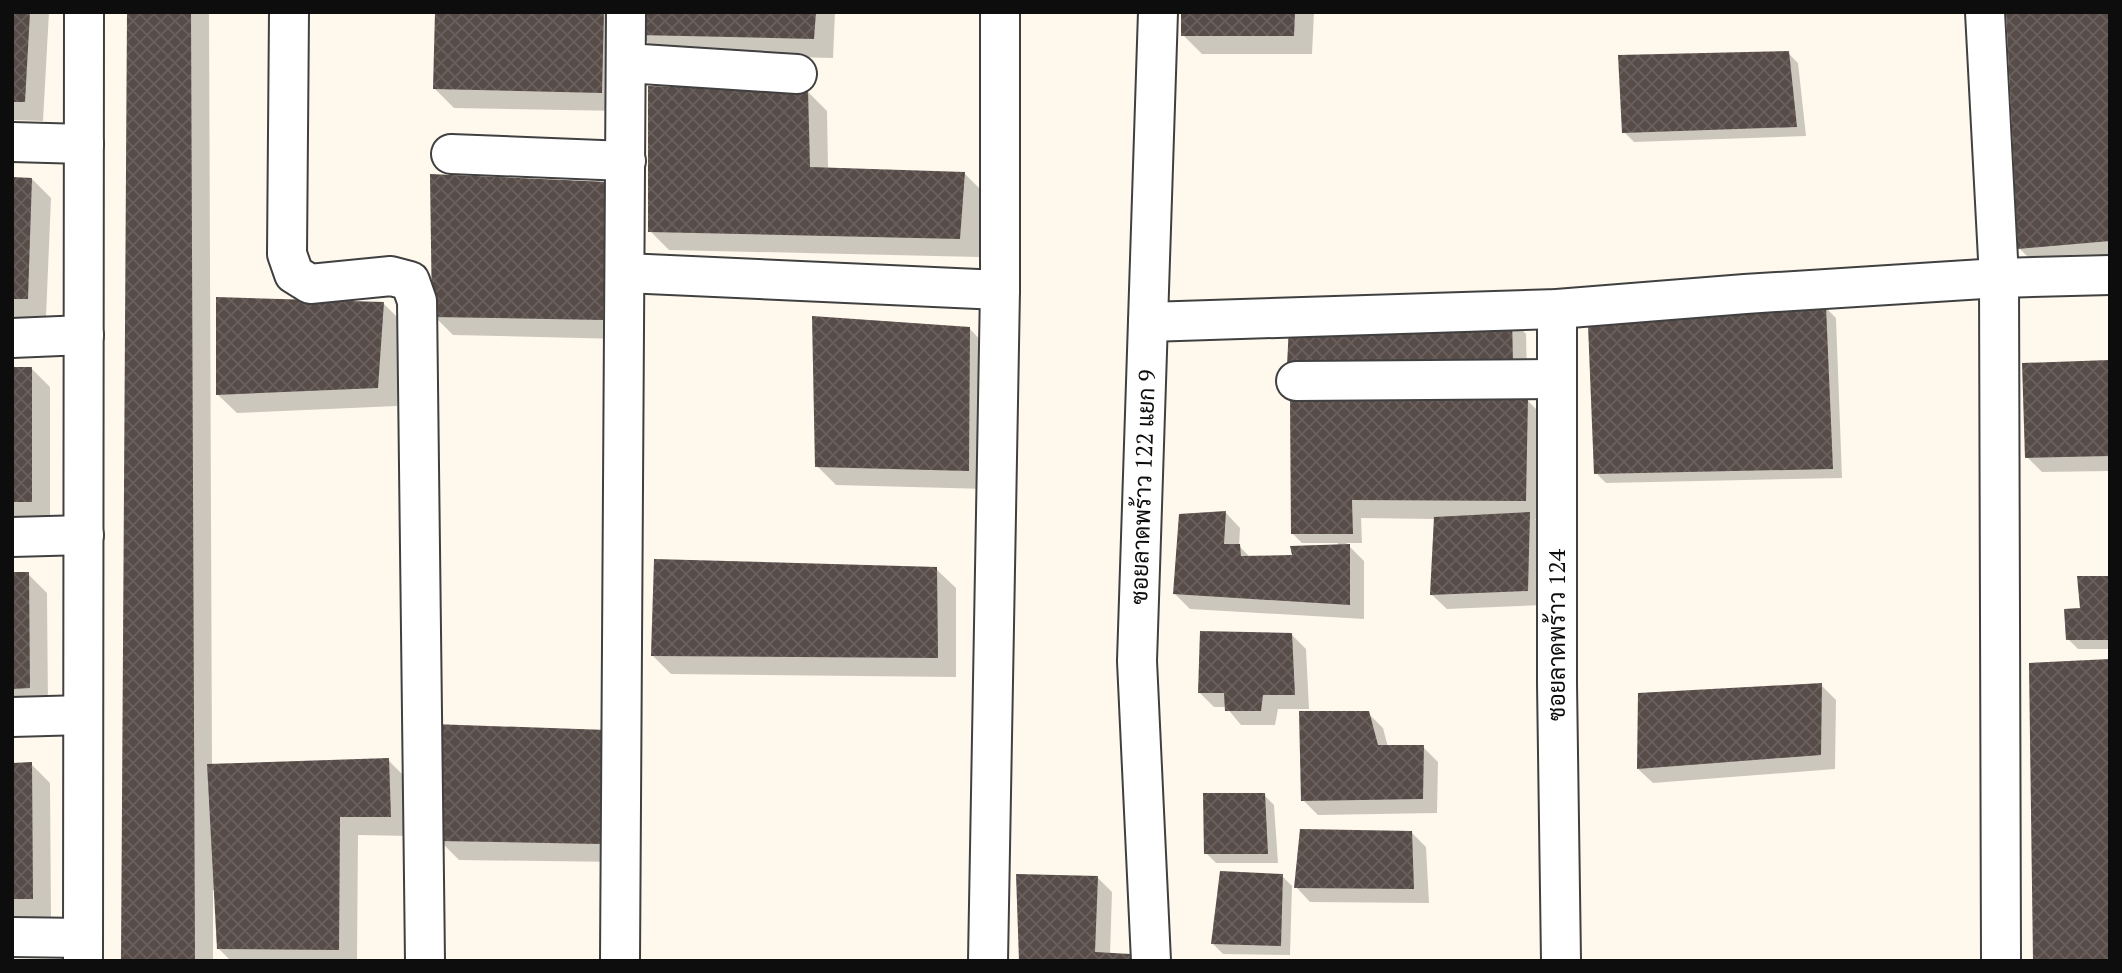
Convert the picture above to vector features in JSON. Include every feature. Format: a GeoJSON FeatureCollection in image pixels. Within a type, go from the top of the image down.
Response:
{"type":"FeatureCollection","features":[{"type":"Feature","properties":{"kind":"street"},"geometry":{"type":"LineString","coordinates":[[12,937],[83,949],[84,12]]}},
{"type":"Feature","properties":{"kind":"street"},"geometry":{"type":"LineString","coordinates":[[289,12],[287,254],[294,274],[310,284],[391,276],[410,281],[416,301],[425,961]]}},
{"type":"Feature","properties":{"kind":"street"},"geometry":{"type":"LineString","coordinates":[[620,961],[626,12]]}},
{"type":"Feature","properties":{"kind":"street"},"geometry":{"type":"LineString","coordinates":[[988,961],[1000,290],[1000,12]]}},
{"type":"Feature","properties":{"kind":"street","name":"ซอยลาดพร้าว 122 แยก 9"},"geometry":{"type":"LineString","coordinates":[[1151,961],[1137,661],[1158,12]]}},
{"type":"Feature","properties":{"kind":"street"},"geometry":{"type":"LineString","coordinates":[[1985,12],[1999,278],[2001,961]]}},
{"type":"Feature","properties":{"kind":"street"},"geometry":{"type":"LineString","coordinates":[[626,63],[797,74]]}},
{"type":"Feature","properties":{"kind":"street"},"geometry":{"type":"LineString","coordinates":[[12,142],[84,144]]}},
{"type":"Feature","properties":{"kind":"street"},"geometry":{"type":"LineString","coordinates":[[451,154],[626,161]]}},
{"type":"Feature","properties":{"kind":"street"},"geometry":{"type":"LineString","coordinates":[[625,272],[1000,290]]}},
{"type":"Feature","properties":{"kind":"street"},"geometry":{"type":"LineString","coordinates":[[1148,321],[1557,309],[1999,278],[2110,275]]}},
{"type":"Feature","properties":{"kind":"street","name":"ซอยลาดพร้าว 124"},"geometry":{"type":"LineString","coordinates":[[1557,309],[1557,682],[1561,961]]}},
{"type":"Feature","properties":{"kind":"street"},"geometry":{"type":"LineString","coordinates":[[12,338],[84,335]]}},
{"type":"Feature","properties":{"kind":"street"},"geometry":{"type":"LineString","coordinates":[[1296,382],[1556,379]]}},
{"type":"Feature","properties":{"kind":"street"},"geometry":{"type":"LineString","coordinates":[[12,537],[84,535]]}},
{"type":"Feature","properties":{"kind":"street"},"geometry":{"type":"LineString","coordinates":[[12,718],[83,715]]}},
{"type":"Feature","properties":{"kind":"building"},"geometry":{"type":"Polygon","coordinates":[[[12,12],[30,12],[25,102],[12,102],[12,12]]]}},
{"type":"Feature","properties":{"kind":"building"},"geometry":{"type":"Polygon","coordinates":[[[127,12],[191,12],[195,961],[121,961],[127,12]]]}},
{"type":"Feature","properties":{"kind":"building"},"geometry":{"type":"Polygon","coordinates":[[[435,12],[604,12],[602,93],[433,89],[435,12]]]}},
{"type":"Feature","properties":{"kind":"building"},"geometry":{"type":"Polygon","coordinates":[[[639,12],[816,12],[814,39],[638,35],[639,12]]]}},
{"type":"Feature","properties":{"kind":"building"},"geometry":{"type":"Polygon","coordinates":[[[1181,12],[1295,12],[1294,36],[1181,36],[1181,12]]]}},
{"type":"Feature","properties":{"kind":"building"},"geometry":{"type":"Polygon","coordinates":[[[2006,12],[2110,12],[2110,241],[2018,249],[2006,12]]]}},
{"type":"Feature","properties":{"kind":"building"},"geometry":{"type":"Polygon","coordinates":[[[1789,51],[1797,127],[1622,133],[1618,55],[1789,51]]]}},
{"type":"Feature","properties":{"kind":"building"},"geometry":{"type":"Polygon","coordinates":[[[648,86],[808,90],[810,167],[965,172],[960,239],[648,232],[648,86]]]}},
{"type":"Feature","properties":{"kind":"building"},"geometry":{"type":"Polygon","coordinates":[[[430,174],[609,182],[603,320],[432,317],[430,174]]]}},
{"type":"Feature","properties":{"kind":"building"},"geometry":{"type":"Polygon","coordinates":[[[12,177],[32,178],[28,299],[12,299],[12,177]]]}},
{"type":"Feature","properties":{"kind":"building"},"geometry":{"type":"Polygon","coordinates":[[[216,297],[384,302],[378,388],[216,395],[216,297]]]}},
{"type":"Feature","properties":{"kind":"building"},"geometry":{"type":"Polygon","coordinates":[[[1826,306],[1833,469],[1594,474],[1588,325],[1826,306]]]}},
{"type":"Feature","properties":{"kind":"building"},"geometry":{"type":"Polygon","coordinates":[[[812,316],[970,327],[969,471],[815,467],[812,316]]]}},
{"type":"Feature","properties":{"kind":"building"},"geometry":{"type":"Polygon","coordinates":[[[1512,317],[1513,364],[1287,366],[1289,325],[1512,317]]]}},
{"type":"Feature","properties":{"kind":"building"},"geometry":{"type":"Polygon","coordinates":[[[2110,360],[2110,456],[2025,458],[2022,363],[2110,360]]]}},
{"type":"Feature","properties":{"kind":"building"},"geometry":{"type":"Polygon","coordinates":[[[12,367],[32,367],[32,502],[12,502],[12,367]]]}},
{"type":"Feature","properties":{"kind":"building"},"geometry":{"type":"Polygon","coordinates":[[[1290,398],[1528,398],[1526,501],[1352,500],[1353,534],[1291,534],[1290,398]]]}},
{"type":"Feature","properties":{"kind":"building"},"geometry":{"type":"Polygon","coordinates":[[[1226,511],[1224,544],[1240,544],[1241,556],[1292,555],[1290,546],[1350,544],[1350,605],[1173,594],[1179,514],[1226,511]]]}},
{"type":"Feature","properties":{"kind":"building"},"geometry":{"type":"Polygon","coordinates":[[[1530,512],[1528,591],[1430,595],[1434,517],[1530,512]]]}},
{"type":"Feature","properties":{"kind":"building"},"geometry":{"type":"Polygon","coordinates":[[[654,559],[937,567],[938,658],[651,656],[654,559]]]}},
{"type":"Feature","properties":{"kind":"building"},"geometry":{"type":"Polygon","coordinates":[[[12,572],[29,572],[30,688],[12,689],[12,572]]]}},
{"type":"Feature","properties":{"kind":"building"},"geometry":{"type":"Polygon","coordinates":[[[2077,576],[2110,576],[2110,640],[2066,640],[2064,609],[2080,608],[2077,576]]]}},
{"type":"Feature","properties":{"kind":"building"},"geometry":{"type":"Polygon","coordinates":[[[1200,631],[1292,633],[1295,695],[1263,695],[1261,711],[1225,711],[1224,693],[1198,693],[1200,631]]]}},
{"type":"Feature","properties":{"kind":"building"},"geometry":{"type":"Polygon","coordinates":[[[2110,659],[2110,961],[2033,961],[2029,663],[2110,659]]]}},
{"type":"Feature","properties":{"kind":"building"},"geometry":{"type":"Polygon","coordinates":[[[1822,683],[1821,755],[1637,769],[1638,693],[1822,683]]]}},
{"type":"Feature","properties":{"kind":"building"},"geometry":{"type":"Polygon","coordinates":[[[1299,711],[1369,711],[1378,745],[1424,745],[1423,799],[1301,801],[1299,711]]]}},
{"type":"Feature","properties":{"kind":"building"},"geometry":{"type":"Polygon","coordinates":[[[433,724],[607,730],[600,844],[438,841],[433,724]]]}},
{"type":"Feature","properties":{"kind":"building"},"geometry":{"type":"Polygon","coordinates":[[[389,758],[391,817],[340,817],[339,950],[217,949],[207,764],[389,758]]]}},
{"type":"Feature","properties":{"kind":"building"},"geometry":{"type":"Polygon","coordinates":[[[32,762],[33,899],[12,899],[12,763],[32,762]]]}},
{"type":"Feature","properties":{"kind":"building"},"geometry":{"type":"Polygon","coordinates":[[[1203,793],[1265,793],[1268,854],[1204,854],[1203,793]]]}},
{"type":"Feature","properties":{"kind":"building"},"geometry":{"type":"Polygon","coordinates":[[[1300,829],[1412,831],[1414,889],[1294,888],[1300,829]]]}},
{"type":"Feature","properties":{"kind":"building"},"geometry":{"type":"Polygon","coordinates":[[[1220,871],[1283,874],[1281,946],[1211,944],[1220,871]]]}},
{"type":"Feature","properties":{"kind":"building"},"geometry":{"type":"Polygon","coordinates":[[[1016,874],[1098,876],[1095,952],[1131,954],[1131,961],[1019,961],[1016,874]]]}}]}
